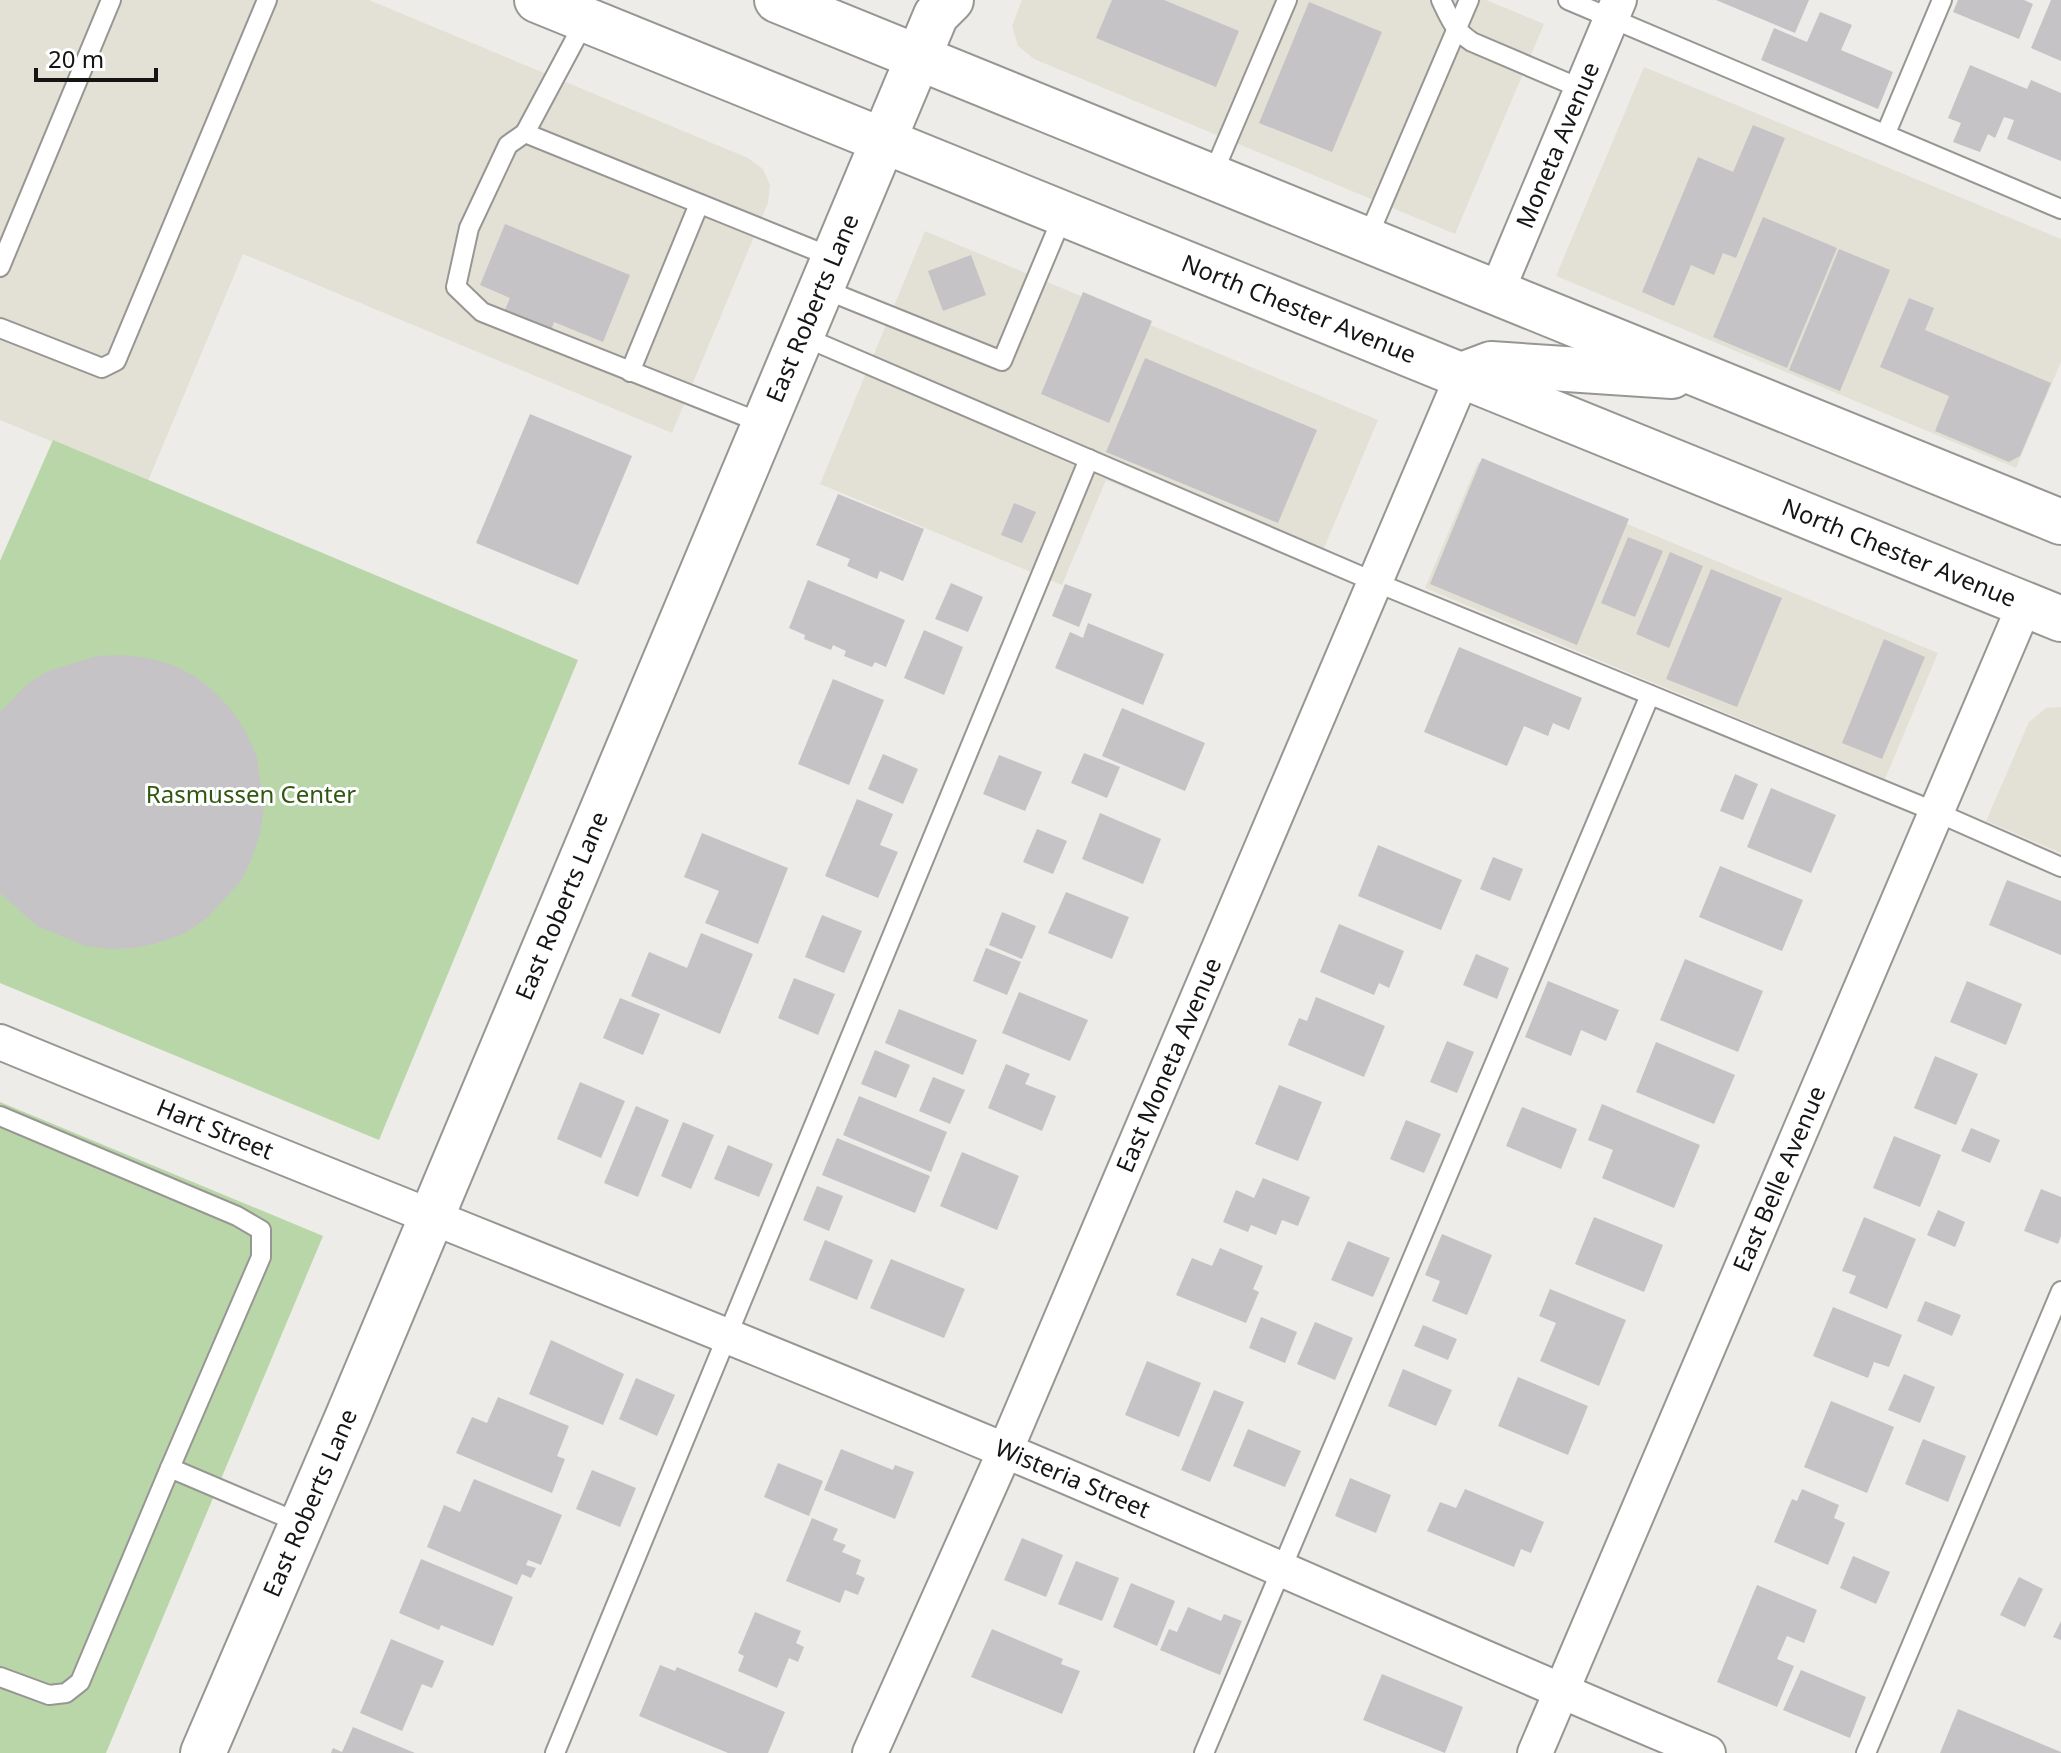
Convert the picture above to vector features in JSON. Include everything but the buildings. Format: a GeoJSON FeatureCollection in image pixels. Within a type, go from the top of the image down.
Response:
{"type":"FeatureCollection","features":[{"type":"Feature","properties":{"kind":"main road","name":"North Chester Avenue"},"geometry":{"type":"LineString","coordinates":[[537,0],[2043,612]]}},
{"type":"Feature","properties":{"kind":"main road"},"geometry":{"type":"LineString","coordinates":[[777,0],[2060,520]]}},
{"type":"Feature","properties":{"kind":"main road","name":"East Roberts Lane"},"geometry":{"type":"LineString","coordinates":[[203,1753],[941,5]]}},
{"type":"Feature","properties":{"kind":"main road"},"geometry":{"type":"LineString","coordinates":[[1463,375],[1491,364],[1711,379]]}},
{"type":"Feature","properties":{"kind":"street","name":"Moneta Avenue"},"geometry":{"type":"LineString","coordinates":[[1497,291],[1615,9]]}},
{"type":"Feature","properties":{"kind":"street","name":"East Moneta Avenue"},"geometry":{"type":"LineString","coordinates":[[870,1753],[1005,1451],[1463,375]]}},
{"type":"Feature","properties":{"kind":"street","name":"East Belle Avenue"},"geometry":{"type":"LineString","coordinates":[[1535,1753],[1936,812],[2043,612]]}},
{"type":"Feature","properties":{"kind":"street","name":"Hart Street"},"geometry":{"type":"LineString","coordinates":[[1,1047],[430,1218]]}},
{"type":"Feature","properties":{"kind":"street","name":"Wisteria Street"},"geometry":{"type":"LineString","coordinates":[[430,1218],[729,1336],[1005,1451],[1708,1753]]}},
{"type":"Feature","properties":{"kind":"lane"},"geometry":{"type":"LineString","coordinates":[[0,267],[111,0]]}},
{"type":"Feature","properties":{"kind":"lane"},"geometry":{"type":"LineString","coordinates":[[0,328],[102,368],[116,361],[267,0]]}},
{"type":"Feature","properties":{"kind":"lane"},"geometry":{"type":"LineString","coordinates":[[1212,176],[1287,0]]}},
{"type":"Feature","properties":{"kind":"lane"},"geometry":{"type":"LineString","coordinates":[[1441,0],[1456,30],[1472,42],[1582,89]]}},
{"type":"Feature","properties":{"kind":"lane"},"geometry":{"type":"LineString","coordinates":[[1367,239],[1469,0]]}},
{"type":"Feature","properties":{"kind":"lane"},"geometry":{"type":"LineString","coordinates":[[1568,0],[1615,9],[2061,209]]}},
{"type":"Feature","properties":{"kind":"lane"},"geometry":{"type":"LineString","coordinates":[[1886,133],[1942,0]]}},
{"type":"Feature","properties":{"kind":"lane"},"geometry":{"type":"LineString","coordinates":[[586,19],[525,133],[508,145],[469,228],[456,287],[482,312],[764,424]]}},
{"type":"Feature","properties":{"kind":"lane"},"geometry":{"type":"LineString","coordinates":[[525,133],[699,204],[1002,361],[1064,213]]}},
{"type":"Feature","properties":{"kind":"lane"},"geometry":{"type":"LineString","coordinates":[[630,372],[699,204]]}},
{"type":"Feature","properties":{"kind":"lane"},"geometry":{"type":"LineString","coordinates":[[802,336],[1375,582],[1936,812],[2061,867]]}},
{"type":"Feature","properties":{"kind":"lane"},"geometry":{"type":"LineString","coordinates":[[555,1753],[1089,459]]}},
{"type":"Feature","properties":{"kind":"lane"},"geometry":{"type":"LineString","coordinates":[[1204,1753],[1650,695]]}},
{"type":"Feature","properties":{"kind":"lane"},"geometry":{"type":"LineString","coordinates":[[0,1116],[237,1216],[261,1230],[261,1257],[80,1682],[66,1693],[49,1695],[0,1677]]}},
{"type":"Feature","properties":{"kind":"lane"},"geometry":{"type":"LineString","coordinates":[[1866,1753],[2061,1291]]}},
{"type":"Feature","properties":{"kind":"lane"},"geometry":{"type":"LineString","coordinates":[[170,1468],[302,1524]]}},
{"type":"Feature","properties":{"kind":"shaded area"},"geometry":{"type":"Polygon","coordinates":[[[0,0],[369,0],[748,158],[763,169],[770,185],[768,203],[672,433],[243,254],[148,481],[0,420],[0,0]]]}},
{"type":"Feature","properties":{"kind":"shaded area"},"geometry":{"type":"Polygon","coordinates":[[[1022,0],[1486,0],[1544,24],[1455,234],[1034,59],[1018,46],[1012,26],[1022,0]]]}},
{"type":"Feature","properties":{"kind":"shaded area"},"geometry":{"type":"Polygon","coordinates":[[[1644,67],[2061,239],[2061,362],[2016,468],[1556,276],[1644,67]]]}},
{"type":"Feature","properties":{"kind":"shaded area"},"geometry":{"type":"Polygon","coordinates":[[[925,231],[1378,420],[1316,567],[1106,480],[1062,585],[820,484],[925,231]]]}},
{"type":"Feature","properties":{"kind":"shaded area"},"geometry":{"type":"Polygon","coordinates":[[[1478,462],[1938,653],[1885,779],[1425,588],[1478,462]]]}},
{"type":"Feature","properties":{"kind":"shaded area"},"geometry":{"type":"Polygon","coordinates":[[[2061,707],[2061,853],[1986,821],[2029,722],[2046,708],[2061,707]]]}},
{"type":"Feature","properties":{"kind":"green space","name":"Rasmussen Center"},"geometry":{"type":"Polygon","coordinates":[[[53,440],[578,660],[379,1140],[0,983],[0,561],[53,440]]]}},
{"type":"Feature","properties":{"kind":"green space"},"geometry":{"type":"Polygon","coordinates":[[[0,1102],[323,1236],[106,1753],[0,1753],[0,1102]]]}}]}
